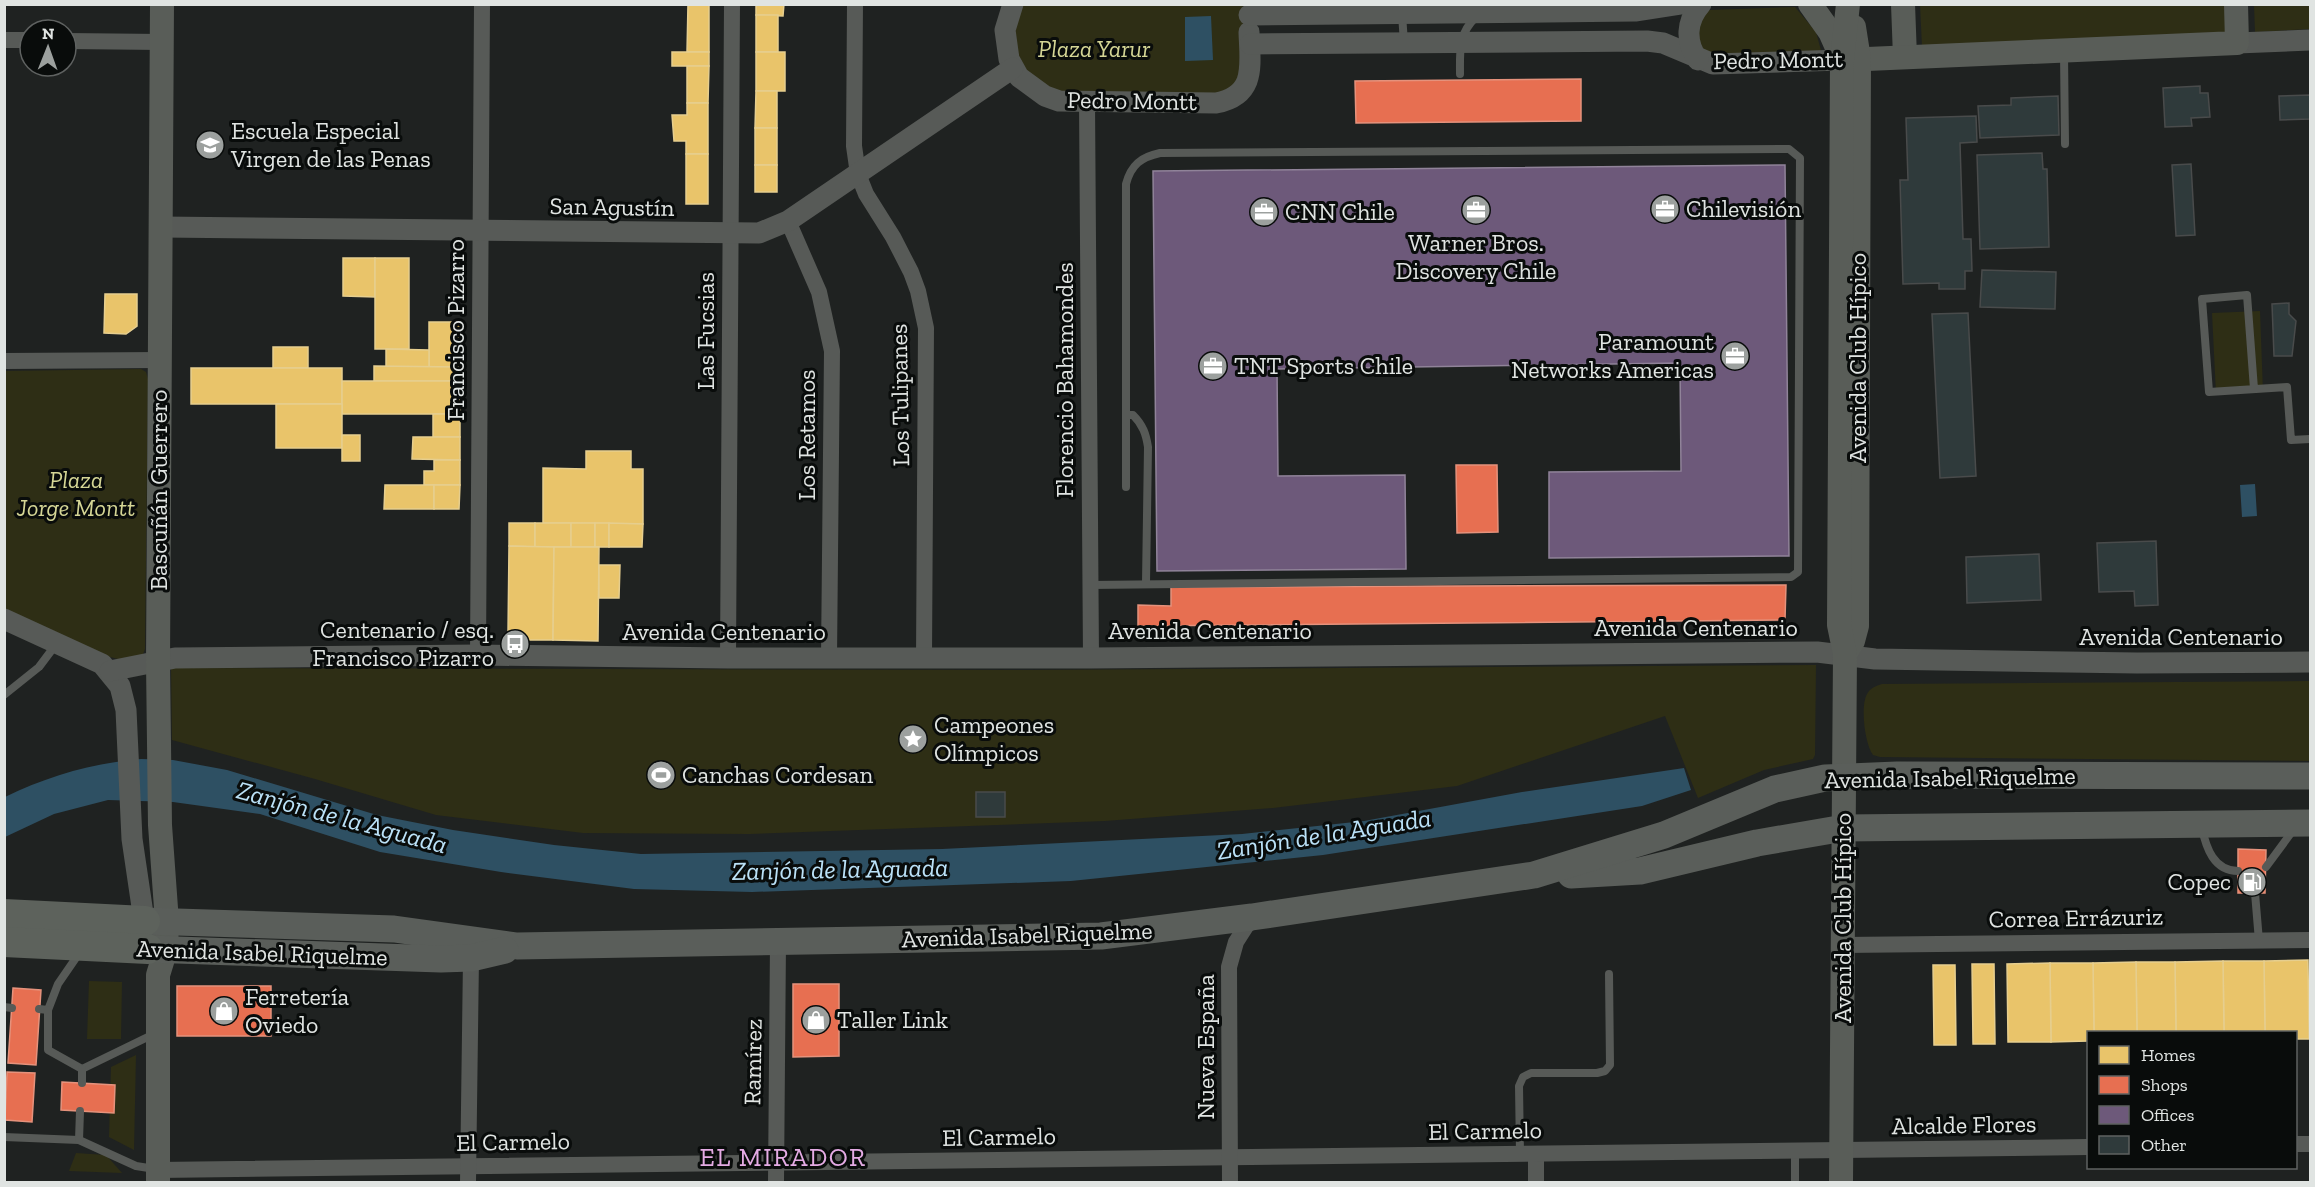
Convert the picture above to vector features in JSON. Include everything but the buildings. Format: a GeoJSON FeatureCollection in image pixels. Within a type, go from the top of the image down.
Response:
{"type":"FeatureCollection","features":[{"type":"Feature","properties":{"kind":"highway","name":"Avenida Isabel Riquelme"},"geometry":{"type":"LineString","coordinates":[[1534,875],[1664,835],[1775,789],[1809,780],[1844,777],[2310,777]]}},
{"type":"Feature","properties":{"kind":"highway","name":"Avenida Isabel Riquelme"},"geometry":{"type":"LineString","coordinates":[[4,942],[85,946],[394,929],[517,946],[1101,936],[1252,917],[1534,875],[1640,871],[1757,843],[1844,828],[2304,824]]}},
{"type":"Feature","properties":{"kind":"highway","name":"Avenida Isabel Riquelme"},"geometry":{"type":"LineString","coordinates":[[4,914],[157,943],[399,958],[471,957],[494,954],[517,946]]}},
{"type":"Feature","properties":{"kind":"main road","name":"Bascuñán Guerrero"},"geometry":{"type":"LineString","coordinates":[[158,1176],[162,4]]}},
{"type":"Feature","properties":{"kind":"main road"},"geometry":{"type":"LineString","coordinates":[[1810,4],[1850,59]]}},
{"type":"Feature","properties":{"kind":"main road","name":"Avenida Club Hípico"},"geometry":{"type":"LineString","coordinates":[[1841,1182],[1845,654],[1839,625],[1848,492],[1850,4]]}},
{"type":"Feature","properties":{"kind":"main road"},"geometry":{"type":"LineString","coordinates":[[1904,4],[1905,57]]}},
{"type":"Feature","properties":{"kind":"main road"},"geometry":{"type":"LineString","coordinates":[[2236,4],[2237,43]]}},
{"type":"Feature","properties":{"kind":"main road","name":"Pedro Montt"},"geometry":{"type":"LineString","coordinates":[[1850,59],[2237,43]]}},
{"type":"Feature","properties":{"kind":"street","name":"Francisco Pizarro"},"geometry":{"type":"LineString","coordinates":[[477,655],[482,4]]}},
{"type":"Feature","properties":{"kind":"street","name":"Las Fucsias"},"geometry":{"type":"LineString","coordinates":[[728,658],[732,4]]}},
{"type":"Feature","properties":{"kind":"street","name":"Los Tulipanes"},"geometry":{"type":"LineString","coordinates":[[855,4],[854,146],[858,174],[866,194],[893,237],[911,272],[918,291],[926,328],[924,658]]}},
{"type":"Feature","properties":{"kind":"street","name":"Pedro Montt"},"geometry":{"type":"LineString","coordinates":[[1013,4],[1005,30],[1006,49],[1013,68],[1030,88],[1045,96],[1059,101],[1216,103],[1227,101],[1242,91],[1248,80],[1249,10],[1402,9],[1482,12],[1587,8],[1635,10],[1680,4]]}},
{"type":"Feature","properties":{"kind":"street"},"geometry":{"type":"LineString","coordinates":[[1698,60],[1690,45],[1688,29],[1691,19],[1701,4]]}},
{"type":"Feature","properties":{"kind":"street","name":"Pedro Montt"},"geometry":{"type":"LineString","coordinates":[[2237,43],[2310,40]]}},
{"type":"Feature","properties":{"kind":"street"},"geometry":{"type":"LineString","coordinates":[[78,41],[162,42]]}},
{"type":"Feature","properties":{"kind":"street","name":"Pedro Montt"},"geometry":{"type":"LineString","coordinates":[[1250,44],[1655,42],[1698,60],[1723,65],[1850,59]]}},
{"type":"Feature","properties":{"kind":"street","name":"San Agustín"},"geometry":{"type":"LineString","coordinates":[[161,227],[759,233],[788,221],[1013,68]]}},
{"type":"Feature","properties":{"kind":"street","name":"Florencio Bahamondes"},"geometry":{"type":"LineString","coordinates":[[1087,102],[1091,658]]}},
{"type":"Feature","properties":{"kind":"street","name":"Los Retamos"},"geometry":{"type":"LineString","coordinates":[[788,221],[819,292],[832,351],[829,658]]}},
{"type":"Feature","properties":{"kind":"street"},"geometry":{"type":"LineString","coordinates":[[4,361],[160,360]]}},
{"type":"Feature","properties":{"kind":"street"},"geometry":{"type":"LineString","coordinates":[[4,619],[110,671]]}},
{"type":"Feature","properties":{"kind":"street","name":"Avenida Centenario"},"geometry":{"type":"LineString","coordinates":[[110,671],[175,658],[477,655],[1091,658],[1807,652],[1845,654],[1875,659],[2310,662]]}},
{"type":"Feature","properties":{"kind":"street","name":"Bascuñán Guerrero"},"geometry":{"type":"LineString","coordinates":[[110,671],[123,693],[129,749],[131,817],[157,943]]}},
{"type":"Feature","properties":{"kind":"street","name":"Nueva España"},"geometry":{"type":"LineString","coordinates":[[1230,1182],[1229,967],[1236,942],[1252,917]]}},
{"type":"Feature","properties":{"kind":"street","name":"Correa Errázuriz"},"geometry":{"type":"LineString","coordinates":[[1843,945],[2310,940]]}},
{"type":"Feature","properties":{"kind":"street","name":"Ramírez"},"geometry":{"type":"LineString","coordinates":[[776,1182],[778,942]]}},
{"type":"Feature","properties":{"kind":"street"},"geometry":{"type":"LineString","coordinates":[[468,1174],[471,957]]}},
{"type":"Feature","properties":{"kind":"street","name":"Alcalde Flores"},"geometry":{"type":"LineString","coordinates":[[1841,1151],[2087,1148]]}},
{"type":"Feature","properties":{"kind":"street","name":"El Carmelo"},"geometry":{"type":"LineString","coordinates":[[158,1176],[468,1174],[776,1163],[1841,1151]]}},
{"type":"Feature","properties":{"kind":"street"},"geometry":{"type":"LineString","coordinates":[[1528,1155],[1536,1182]]}},
{"type":"Feature","properties":{"kind":"lane"},"geometry":{"type":"LineString","coordinates":[[1402,9],[1404,43]]}},
{"type":"Feature","properties":{"kind":"lane"},"geometry":{"type":"LineString","coordinates":[[1460,74],[1460,42],[1469,23],[1482,12]]}},
{"type":"Feature","properties":{"kind":"lane"},"geometry":{"type":"LineString","coordinates":[[2064,50],[2065,144]]}},
{"type":"Feature","properties":{"kind":"lane"},"geometry":{"type":"LineString","coordinates":[[1090,585],[1791,577],[1798,572],[1800,158],[1789,149],[1161,153],[1147,156],[1137,162],[1128,174],[1126,184],[1126,487]]}},
{"type":"Feature","properties":{"kind":"lane"},"geometry":{"type":"LineString","coordinates":[[2254,389],[2247,295],[2202,298],[2209,393],[2287,387],[2291,440],[2310,439]]}},
{"type":"Feature","properties":{"kind":"lane"},"geometry":{"type":"LineString","coordinates":[[1126,415],[1134,415],[1138,420],[1145,431],[1148,447],[1146,583]]}},
{"type":"Feature","properties":{"kind":"lane"},"geometry":{"type":"LineString","coordinates":[[4,694],[39,667],[57,643]]}},
{"type":"Feature","properties":{"kind":"lane"},"geometry":{"type":"LineString","coordinates":[[2266,867],[2304,824]]}},
{"type":"Feature","properties":{"kind":"lane"},"geometry":{"type":"LineString","coordinates":[[2201,825],[2208,850],[2217,863],[2226,870],[2238,871]]}},
{"type":"Feature","properties":{"kind":"lane"},"geometry":{"type":"LineString","coordinates":[[2255,893],[2259,941]]}},
{"type":"Feature","properties":{"kind":"lane"},"geometry":{"type":"LineString","coordinates":[[82,1069],[48,1050],[44,1009],[58,984],[85,946]]}},
{"type":"Feature","properties":{"kind":"lane"},"geometry":{"type":"LineString","coordinates":[[1528,1155],[1519,1086],[1523,1077],[1531,1073],[1597,1073],[1605,1071],[1610,1065],[1609,974]]}},
{"type":"Feature","properties":{"kind":"lane"},"geometry":{"type":"LineString","coordinates":[[82,1069],[158,1032]]}},
{"type":"Feature","properties":{"kind":"lane"},"geometry":{"type":"LineString","coordinates":[[82,1069],[82,1083]]}},
{"type":"Feature","properties":{"kind":"lane"},"geometry":{"type":"LineString","coordinates":[[79,1140],[80,1111]]}},
{"type":"Feature","properties":{"kind":"lane"},"geometry":{"type":"LineString","coordinates":[[4,1137],[79,1140],[158,1176]]}},
{"type":"Feature","properties":{"kind":"lane"},"geometry":{"type":"LineString","coordinates":[[1795,1151],[1796,1182]]}},
{"type":"Feature","properties":{"kind":"green space","name":"Plaza Yarur"},"geometry":{"type":"Polygon","coordinates":[[[1023,5],[1243,5],[1245,38],[1240,73],[1236,82],[1228,89],[1210,95],[1056,92],[1028,75],[1019,60],[1015,29],[1023,5]]]}},
{"type":"Feature","properties":{"kind":"green space"},"geometry":{"type":"Polygon","coordinates":[[[1920,5],[2225,5],[2226,32],[1922,47],[1920,5]]]}},
{"type":"Feature","properties":{"kind":"green space"},"geometry":{"type":"Polygon","coordinates":[[[2254,5],[2310,5],[2310,29],[2255,32],[2254,5]]]}},
{"type":"Feature","properties":{"kind":"green space"},"geometry":{"type":"Polygon","coordinates":[[[1795,7],[1816,32],[1822,54],[1709,58],[1701,51],[1698,24],[1709,10],[1795,7]]]}},
{"type":"Feature","properties":{"kind":"green space"},"geometry":{"type":"Polygon","coordinates":[[[2260,311],[2263,392],[2216,394],[2212,313],[2260,311]]]}},
{"type":"Feature","properties":{"kind":"green space","name":"Plaza Jorge Montt"},"geometry":{"type":"Polygon","coordinates":[[[141,369],[146,372],[148,379],[145,649],[141,659],[126,661],[110,657],[5,609],[5,371],[141,369]]]}},
{"type":"Feature","properties":{"kind":"green space"},"geometry":{"type":"Polygon","coordinates":[[[1816,665],[1815,755],[1813,759],[1764,770],[1698,798],[1665,716],[1457,786],[1273,808],[1105,821],[750,834],[583,833],[436,815],[172,740],[171,668],[1028,670],[1816,665]]]}},
{"type":"Feature","properties":{"kind":"green space"},"geometry":{"type":"Polygon","coordinates":[[[2310,681],[2310,761],[1880,757],[1873,755],[1870,750],[1864,725],[1867,694],[1875,686],[1882,684],[2310,681]]]}},
{"type":"Feature","properties":{"kind":"green space"},"geometry":{"type":"Polygon","coordinates":[[[89,981],[122,982],[121,1039],[87,1039],[89,981]]]}},
{"type":"Feature","properties":{"kind":"green space"},"geometry":{"type":"Polygon","coordinates":[[[136,1055],[134,1150],[109,1137],[111,1067],[136,1055]]]}},
{"type":"Feature","properties":{"kind":"green space"},"geometry":{"type":"Polygon","coordinates":[[[76,1153],[106,1155],[122,1173],[69,1171],[76,1153]]]}},
{"type":"Feature","properties":{"kind":"water"},"geometry":{"type":"Polygon","coordinates":[[[1211,16],[1213,60],[1185,61],[1185,17],[1211,16]]]}},
{"type":"Feature","properties":{"kind":"water"},"geometry":{"type":"Polygon","coordinates":[[[2255,484],[2257,516],[2242,517],[2240,485],[2255,484]]]}},
{"type":"Feature","properties":{"kind":"water","name":"Zanjón de la Aguada"},"geometry":{"type":"Polygon","coordinates":[[[141,759],[173,760],[227,770],[377,815],[453,830],[554,845],[641,854],[942,849],[1242,834],[1364,821],[1522,792],[1684,768],[1691,790],[1642,806],[1323,855],[1071,881],[752,892],[634,889],[501,872],[380,852],[260,814],[173,802],[108,800],[54,814],[5,837],[5,797],[71,772],[141,759]]]}},
{"type":"Feature","properties":{"kind":"place","name":"Escuela Especial Virgen de las Penas"},"geometry":{"type":"Point","coordinates":[210,145]}},
{"type":"Feature","properties":{"kind":"place","name":"Chilevisión"},"geometry":{"type":"Point","coordinates":[1665,209]}},
{"type":"Feature","properties":{"kind":"place","name":"Warner Bros. Discovery Chile"},"geometry":{"type":"Point","coordinates":[1476,210]}},
{"type":"Feature","properties":{"kind":"place","name":"CNN Chile"},"geometry":{"type":"Point","coordinates":[1264,212]}},
{"type":"Feature","properties":{"kind":"place","name":"Paramount Networks Americas"},"geometry":{"type":"Point","coordinates":[1735,356]}},
{"type":"Feature","properties":{"kind":"place","name":"TNT Sports Chile"},"geometry":{"type":"Point","coordinates":[1213,366]}},
{"type":"Feature","properties":{"kind":"place","name":"Centenario / esq. Francisco Pizarro"},"geometry":{"type":"Point","coordinates":[515,644]}},
{"type":"Feature","properties":{"kind":"place","name":"Campeones Olímpicos"},"geometry":{"type":"Point","coordinates":[913,739]}},
{"type":"Feature","properties":{"kind":"place","name":"Canchas Cordesan"},"geometry":{"type":"Point","coordinates":[661,775]}},
{"type":"Feature","properties":{"kind":"place","name":"Copec"},"geometry":{"type":"Point","coordinates":[2252,882]}},
{"type":"Feature","properties":{"kind":"place","name":"Ferretería Oviedo"},"geometry":{"type":"Point","coordinates":[224,1011]}},
{"type":"Feature","properties":{"kind":"place","name":"Taller Link"},"geometry":{"type":"Point","coordinates":[816,1020]}},
{"type":"Feature","properties":{"kind":"district","name":"EL MIRADOR"},"geometry":{"type":"Point","coordinates":[783,1157]}}]}
